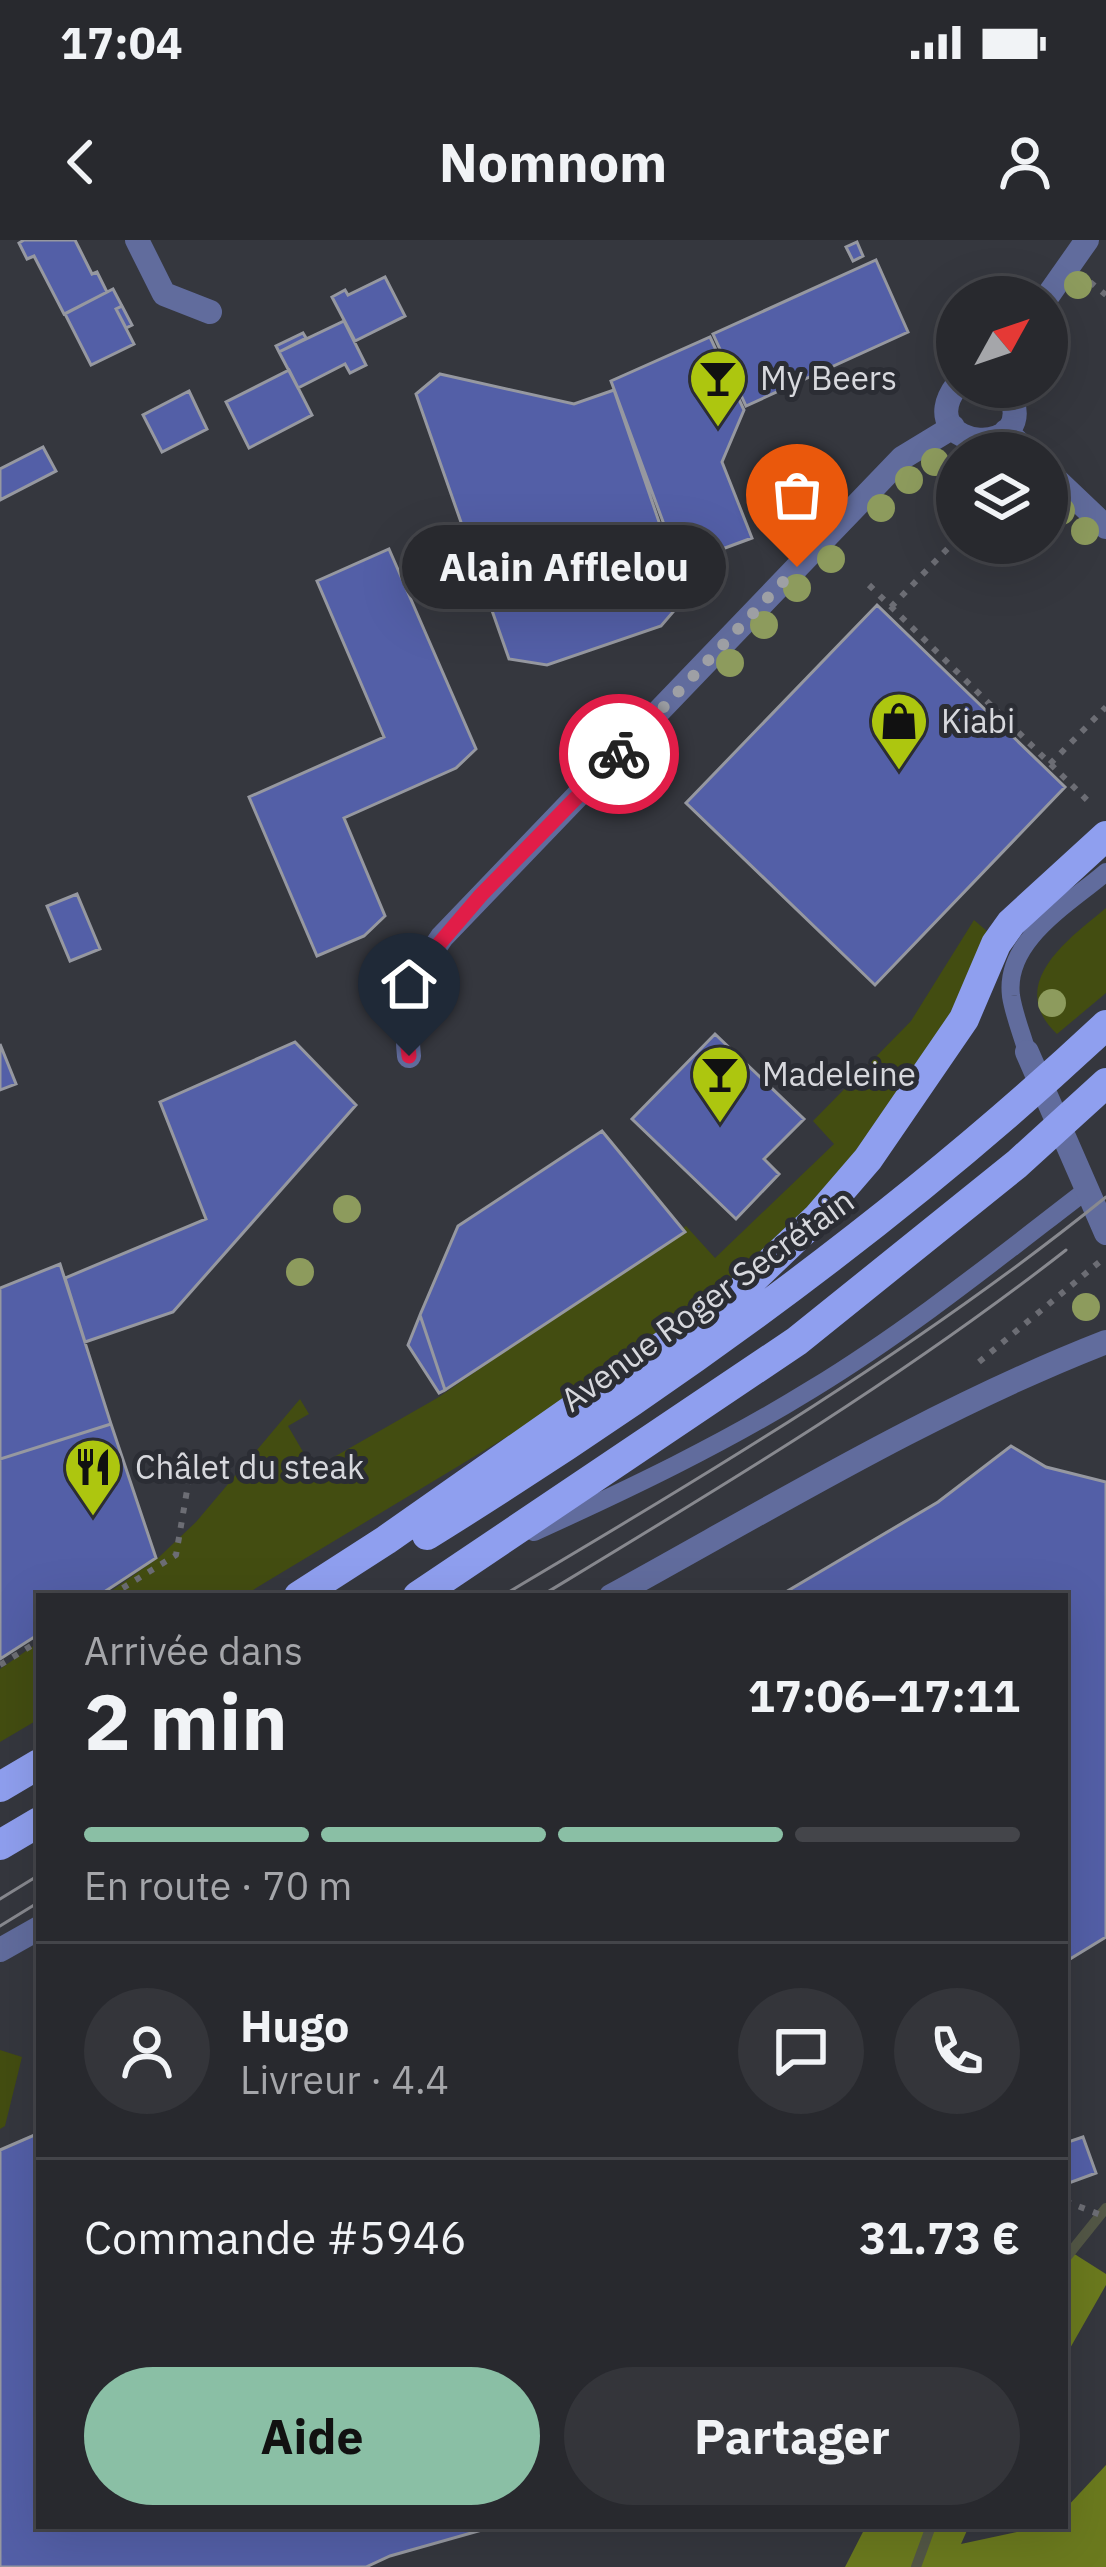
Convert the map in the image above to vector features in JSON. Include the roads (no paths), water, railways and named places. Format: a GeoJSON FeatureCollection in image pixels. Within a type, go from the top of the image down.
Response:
{"type":"FeatureCollection","features":[{"type":"Feature","properties":{"kind":"main road"},"geometry":{"type":"LineString","coordinates":[[304,1593],[737,1294],[818,1217],[868,1159],[964,1019],[996,944],[1011,923],[1106,836]]}},
{"type":"Feature","properties":{"kind":"main road","name":"Avenue Roger Secrétain"},"geometry":{"type":"LineString","coordinates":[[328,1593],[546,1461],[812,1275],[1104,1027]]}},
{"type":"Feature","properties":{"kind":"main road"},"geometry":{"type":"LineString","coordinates":[[422,1593],[797,1341],[1017,1164],[1106,1083]]}},
{"type":"Feature","properties":{"kind":"main road"},"geometry":{"type":"LineString","coordinates":[[0,1845],[36,1824]]}},
{"type":"Feature","properties":{"kind":"street"},"geometry":{"type":"LineString","coordinates":[[137,240],[164,294],[210,312]]}},
{"type":"Feature","properties":{"kind":"street"},"geometry":{"type":"LineString","coordinates":[[1062,276],[1087,240]]}},
{"type":"Feature","properties":{"kind":"street"},"geometry":{"type":"LineString","coordinates":[[947,408],[953,428],[979,442],[1006,431],[1013,408]]}},
{"type":"Feature","properties":{"kind":"street"},"geometry":{"type":"LineString","coordinates":[[409,1056],[406,1027],[417,980],[442,937],[902,458],[953,428]]}},
{"type":"Feature","properties":{"kind":"street"},"geometry":{"type":"LineString","coordinates":[[1068,491],[1106,527]]}},
{"type":"Feature","properties":{"kind":"street"},"geometry":{"type":"LineString","coordinates":[[1027,1052],[1106,1233]]}},
{"type":"Feature","properties":{"kind":"street"},"geometry":{"type":"LineString","coordinates":[[616,1593],[1011,1381],[1106,1342]]}},
{"type":"Feature","properties":{"kind":"street"},"geometry":{"type":"LineString","coordinates":[[0,1950],[36,1930]]}},
{"type":"Feature","properties":{"kind":"lane"},"geometry":{"type":"LineString","coordinates":[[1027,1052],[1011,1000],[1010,981],[1018,953],[1106,872]]}},
{"type":"Feature","properties":{"kind":"lane"},"geometry":{"type":"LineString","coordinates":[[475,1558],[654,1478],[812,1389],[927,1311],[1088,1189]]}},
{"type":"Feature","properties":{"kind":"waterway"},"geometry":{"type":"LineString","coordinates":[[1068,2255],[1106,2208]]}},
{"type":"Feature","properties":{"kind":"waterway"},"geometry":{"type":"LineString","coordinates":[[916,2567],[930,2529]]}},
{"type":"Feature","properties":{"kind":"tram line"},"geometry":{"type":"LineString","coordinates":[[507,1593],[887,1358],[1106,1197]]}},
{"type":"Feature","properties":{"kind":"tram line"},"geometry":{"type":"LineString","coordinates":[[546,1593],[874,1388],[1066,1250]]}},
{"type":"Feature","properties":{"kind":"tram line"},"geometry":{"type":"LineString","coordinates":[[0,1899],[36,1877]]}},
{"type":"Feature","properties":{"kind":"tram line"},"geometry":{"type":"LineString","coordinates":[[0,1926],[36,1904]]}},
{"type":"Feature","properties":{"kind":"place","name":"My Beers"},"geometry":{"type":"Point","coordinates":[718,429]}},
{"type":"Feature","properties":{"kind":"place","name":"Alain Afflelou"},"geometry":{"type":"Point","coordinates":[797,567]}},
{"type":"Feature","properties":{"kind":"place","name":"Kiabi"},"geometry":{"type":"Point","coordinates":[899,772]}},
{"type":"Feature","properties":{"kind":"place","name":"Madeleine"},"geometry":{"type":"Point","coordinates":[720,1125]}},
{"type":"Feature","properties":{"kind":"place","name":"Châlet du steak"},"geometry":{"type":"Point","coordinates":[93,1518]}}]}
